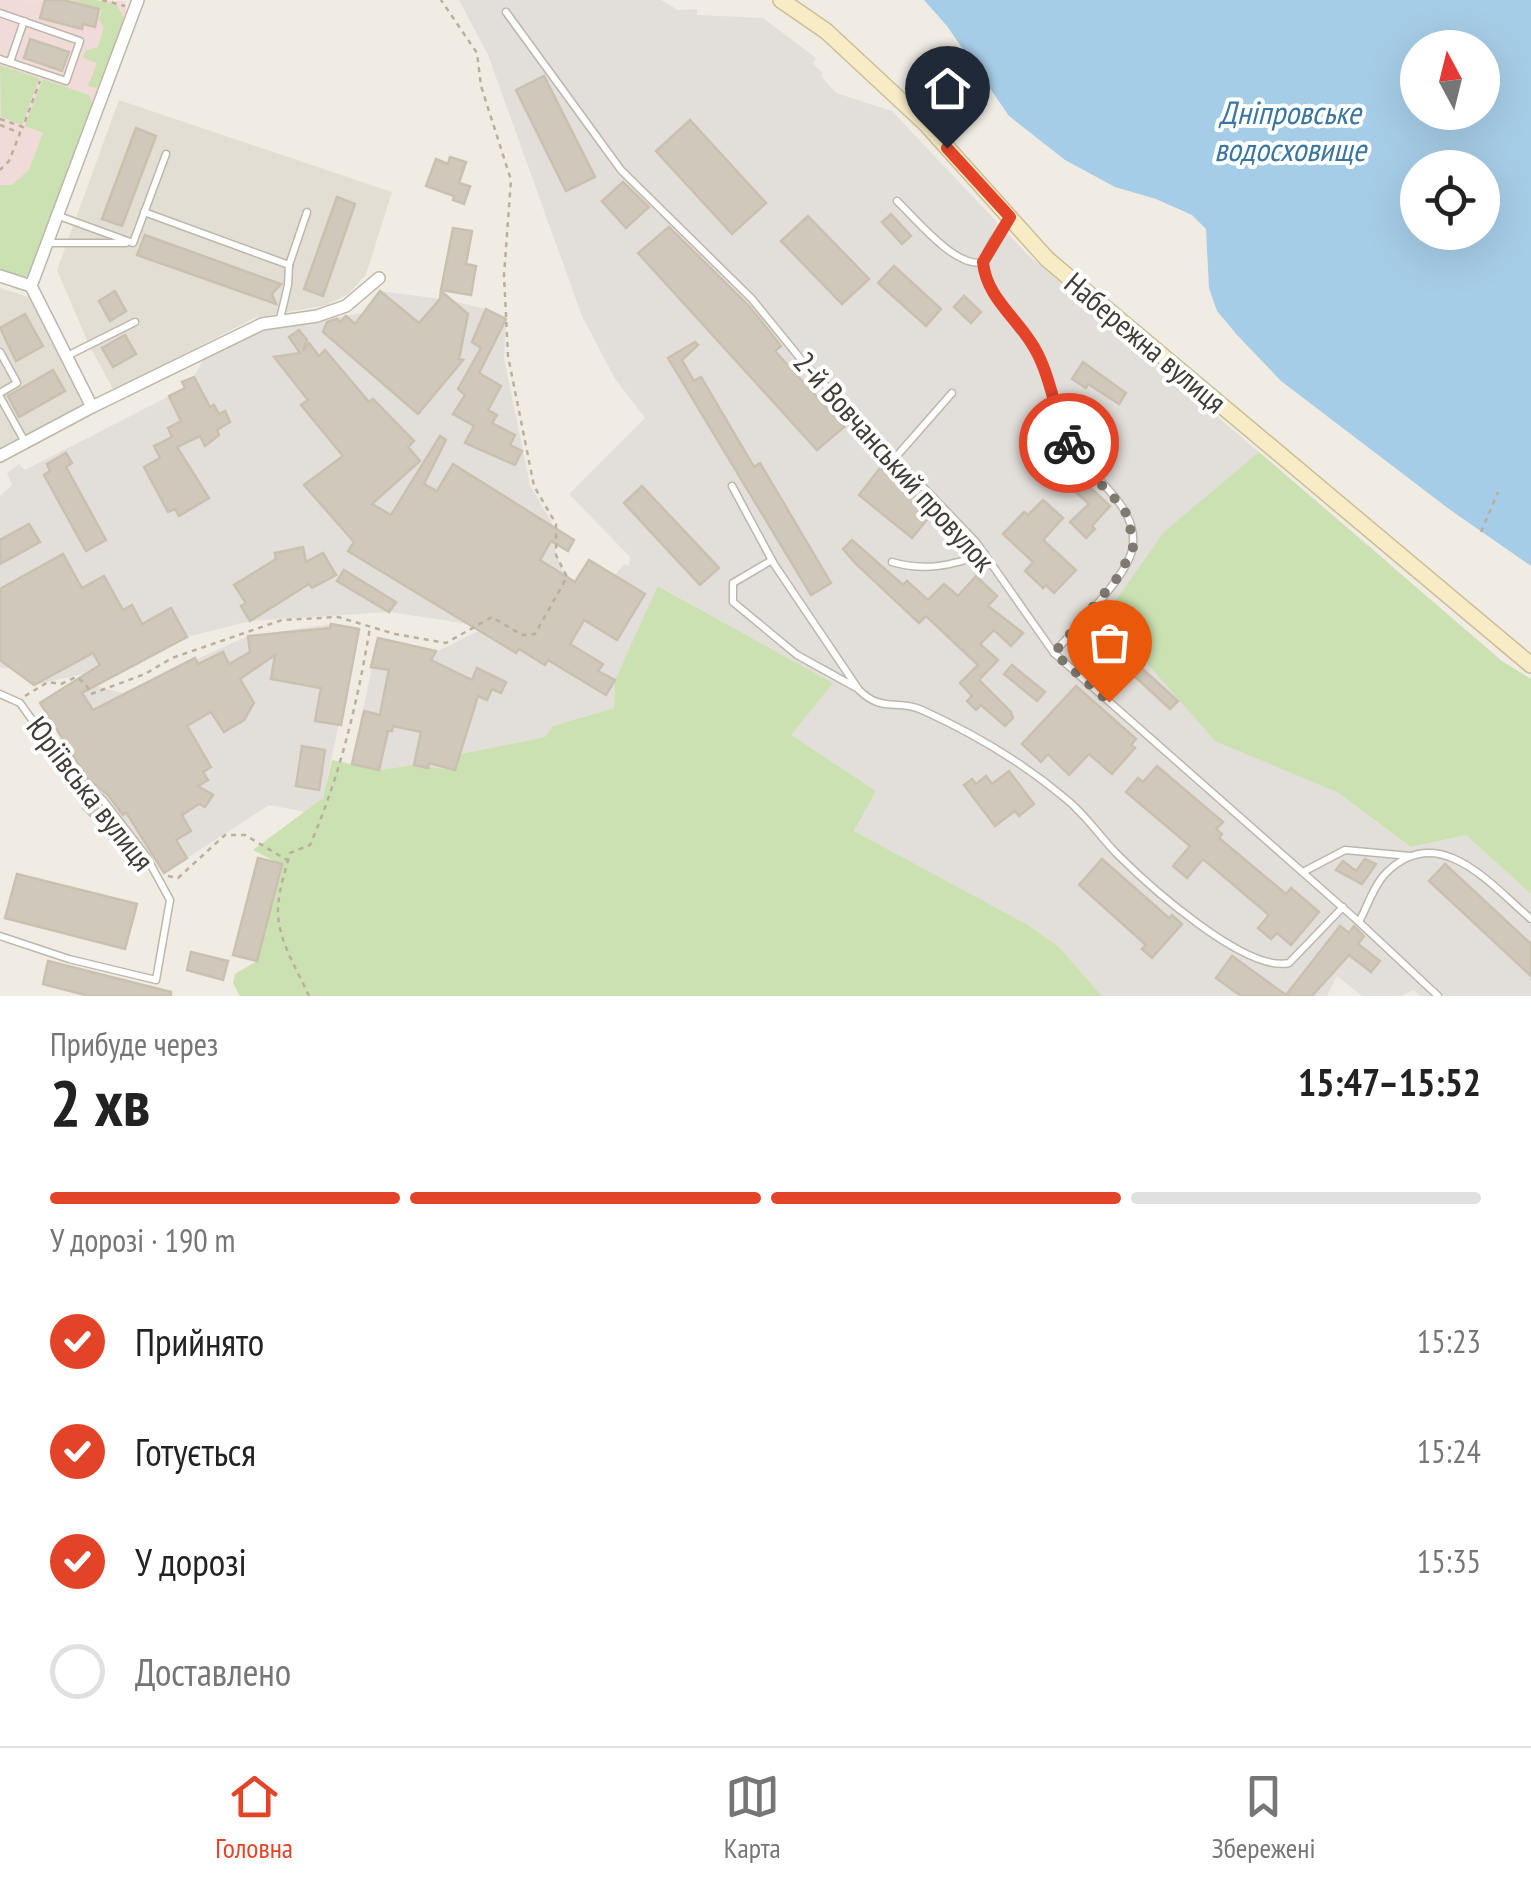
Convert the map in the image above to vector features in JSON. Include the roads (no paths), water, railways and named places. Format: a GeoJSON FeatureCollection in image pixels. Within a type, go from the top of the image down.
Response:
{"type":"FeatureCollection","features":[{"type":"Feature","properties":{"kind":"street","name":"Набережна вулиця"},"geometry":{"type":"LineString","coordinates":[[781,0],[826,31],[926,124],[1046,259],[1531,665]]}},
{"type":"Feature","properties":{"kind":"street"},"geometry":{"type":"LineString","coordinates":[[31,286],[137,4]]}},
{"type":"Feature","properties":{"kind":"street"},"geometry":{"type":"LineString","coordinates":[[0,276],[31,286],[92,407]]}},
{"type":"Feature","properties":{"kind":"street"},"geometry":{"type":"LineString","coordinates":[[0,456],[262,324],[280,318],[317,316],[346,306],[379,278]]}},
{"type":"Feature","properties":{"kind":"lane","name":"2-й Вовчанський провулок"},"geometry":{"type":"LineString","coordinates":[[506,12],[621,170],[752,299],[804,363],[985,554],[1054,653],[1438,996]]}},
{"type":"Feature","properties":{"kind":"lane"},"geometry":{"type":"LineString","coordinates":[[0,13],[80,41],[66,81],[0,58]]}},
{"type":"Feature","properties":{"kind":"lane"},"geometry":{"type":"LineString","coordinates":[[10,62],[24,21]]}},
{"type":"Feature","properties":{"kind":"lane"},"geometry":{"type":"LineString","coordinates":[[133,243],[166,154]]}},
{"type":"Feature","properties":{"kind":"lane"},"geometry":{"type":"LineString","coordinates":[[897,202],[956,256],[969,264],[983,262]]}},
{"type":"Feature","properties":{"kind":"lane"},"geometry":{"type":"LineString","coordinates":[[144,212],[289,265]]}},
{"type":"Feature","properties":{"kind":"lane"},"geometry":{"type":"LineString","coordinates":[[280,318],[289,265],[307,212]]}},
{"type":"Feature","properties":{"kind":"lane"},"geometry":{"type":"LineString","coordinates":[[58,215],[133,243]]}},
{"type":"Feature","properties":{"kind":"lane"},"geometry":{"type":"LineString","coordinates":[[983,262],[1010,217]]}},
{"type":"Feature","properties":{"kind":"lane"},"geometry":{"type":"LineString","coordinates":[[47,243],[133,243]]}},
{"type":"Feature","properties":{"kind":"lane"},"geometry":{"type":"LineString","coordinates":[[983,262],[997,301],[1032,342],[1066,440],[1129,519],[1133,548],[1119,576],[1054,653]]}},
{"type":"Feature","properties":{"kind":"lane"},"geometry":{"type":"LineString","coordinates":[[66,356],[135,322]]}},
{"type":"Feature","properties":{"kind":"lane"},"geometry":{"type":"LineString","coordinates":[[0,352],[17,383],[0,394],[24,442]]}},
{"type":"Feature","properties":{"kind":"lane"},"geometry":{"type":"LineString","coordinates":[[895,458],[952,394]]}},
{"type":"Feature","properties":{"kind":"lane"},"geometry":{"type":"LineString","coordinates":[[732,486],[772,560],[859,690],[872,702],[918,708],[992,744],[1068,800],[1117,854],[1202,928],[1253,959],[1277,966],[1289,964],[1342,907]]}},
{"type":"Feature","properties":{"kind":"lane"},"geometry":{"type":"LineString","coordinates":[[892,562],[917,569],[932,568],[985,554]]}},
{"type":"Feature","properties":{"kind":"lane"},"geometry":{"type":"LineString","coordinates":[[772,560],[733,584],[733,602],[797,656],[859,690]]}},
{"type":"Feature","properties":{"kind":"lane","name":"Юріївська вулиця"},"geometry":{"type":"LineString","coordinates":[[0,694],[20,703],[71,774],[103,800],[146,856],[170,900],[156,980],[70,959],[0,936]]}},
{"type":"Feature","properties":{"kind":"lane"},"geometry":{"type":"LineString","coordinates":[[1303,872],[1345,850],[1411,856],[1438,852],[1460,859],[1531,920]]}},
{"type":"Feature","properties":{"kind":"lane"},"geometry":{"type":"LineString","coordinates":[[1359,922],[1384,874],[1411,856]]}},
{"type":"Feature","properties":{"kind":"water","name":"Дніпровське водосховище"},"geometry":{"type":"Polygon","coordinates":[[[924,0],[1531,0],[1531,566],[1281,381],[1217,311],[1209,288],[1206,229],[1192,215],[1115,187],[1065,160],[1009,116],[947,26],[924,0]]]}}]}
